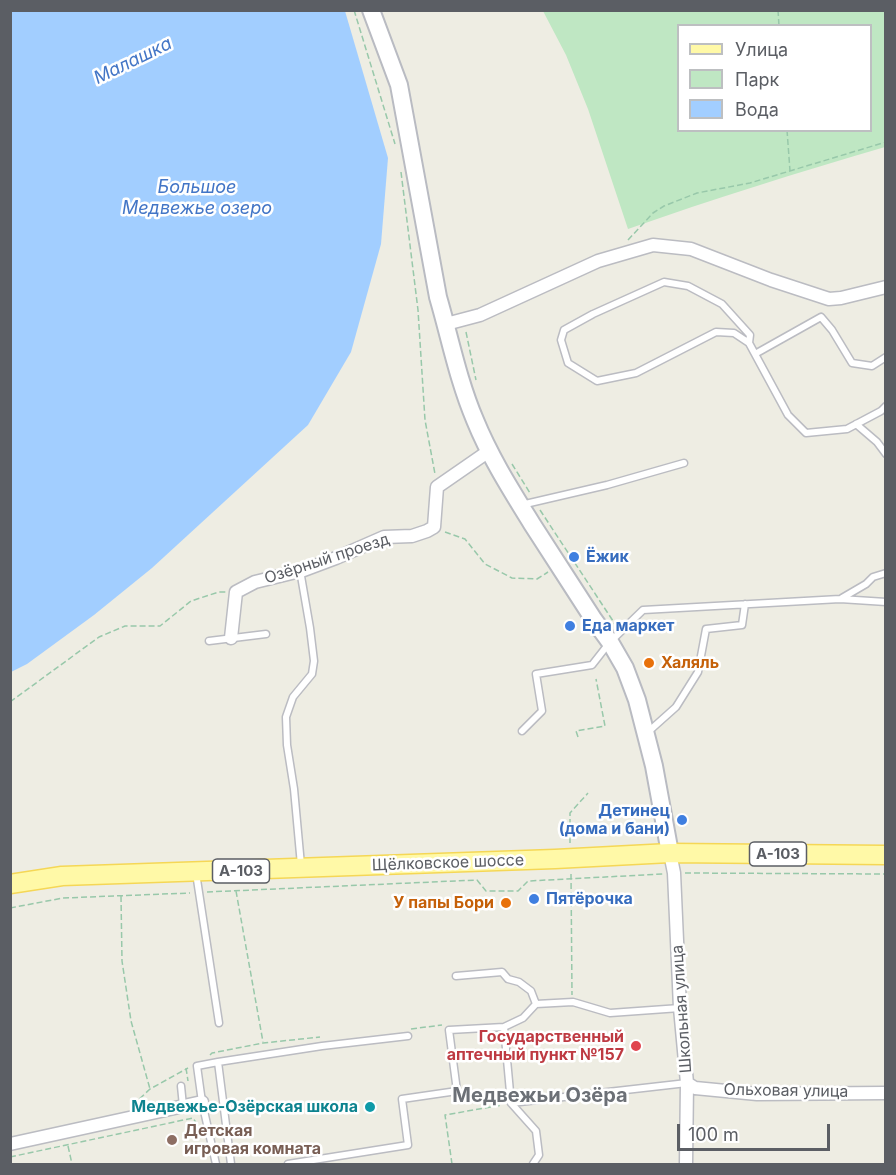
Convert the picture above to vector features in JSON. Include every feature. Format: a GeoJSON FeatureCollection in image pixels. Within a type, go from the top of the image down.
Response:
{"type":"FeatureCollection","features":[{"type":"Feature","properties":{"kind":"main road"},"geometry":{"type":"LineString","coordinates":[[371,10],[399,85],[438,297],[457,372],[474,418],[504,479],[625,668],[637,700],[654,766],[670,854]]}},
{"type":"Feature","properties":{"kind":"main road","name":"Щёлковское шоссе"},"geometry":{"type":"LineString","coordinates":[[10,884],[62,876],[196,873],[670,854],[885,855]]}},
{"type":"Feature","properties":{"kind":"street"},"geometry":{"type":"LineString","coordinates":[[446,324],[480,315],[598,261],[653,245],[691,249],[771,280],[830,299],[885,288]]}},
{"type":"Feature","properties":{"kind":"street"},"geometry":{"type":"LineString","coordinates":[[434,527],[437,487],[489,451]]}},
{"type":"Feature","properties":{"kind":"street","name":"Озёрный проезд"},"geometry":{"type":"LineString","coordinates":[[236,592],[255,582],[304,570],[384,537],[412,536],[434,527]]}},
{"type":"Feature","properties":{"kind":"street"},"geometry":{"type":"LineString","coordinates":[[231,638],[236,592]]}},
{"type":"Feature","properties":{"kind":"street","name":"Школьная улица"},"geometry":{"type":"LineString","coordinates":[[670,854],[674,873],[680,1008],[687,1083],[686,1164]]}},
{"type":"Feature","properties":{"kind":"street","name":"Ольховая улица"},"geometry":{"type":"LineString","coordinates":[[687,1083],[695,1088],[757,1094],[885,1093]]}},
{"type":"Feature","properties":{"kind":"street"},"geometry":{"type":"LineString","coordinates":[[10,1144],[202,1102]]}},
{"type":"Feature","properties":{"kind":"lane"},"geometry":{"type":"LineString","coordinates":[[748,343],[750,335],[722,304],[688,286],[664,282],[593,314],[564,330],[561,340],[568,363],[597,381],[636,373],[716,332],[734,333],[748,343],[788,415],[806,433],[847,429],[881,411],[885,406]]}},
{"type":"Feature","properties":{"kind":"lane"},"geometry":{"type":"LineString","coordinates":[[755,354],[822,317],[852,363],[872,366],[885,357]]}},
{"type":"Feature","properties":{"kind":"lane"},"geometry":{"type":"LineString","coordinates":[[856,424],[877,442],[885,454]]}},
{"type":"Feature","properties":{"kind":"lane"},"geometry":{"type":"LineString","coordinates":[[521,505],[607,485],[684,463]]}},
{"type":"Feature","properties":{"kind":"lane"},"geometry":{"type":"LineString","coordinates":[[301,869],[285,717],[293,697],[312,674],[314,661],[301,576],[304,570]]}},
{"type":"Feature","properties":{"kind":"lane"},"geometry":{"type":"LineString","coordinates":[[840,599],[866,584],[873,577],[885,573]]}},
{"type":"Feature","properties":{"kind":"lane"},"geometry":{"type":"LineString","coordinates":[[522,731],[542,711],[536,674],[592,665],[610,642],[643,610],[840,599],[885,602]]}},
{"type":"Feature","properties":{"kind":"lane"},"geometry":{"type":"LineString","coordinates":[[645,734],[676,707],[698,672],[706,629],[742,625],[745,604]]}},
{"type":"Feature","properties":{"kind":"lane"},"geometry":{"type":"LineString","coordinates":[[209,641],[267,633]]}},
{"type":"Feature","properties":{"kind":"lane"},"geometry":{"type":"LineString","coordinates":[[196,873],[219,1023]]}},
{"type":"Feature","properties":{"kind":"lane"},"geometry":{"type":"LineString","coordinates":[[456,976],[502,972],[508,979],[519,982],[531,991],[536,1004]]}},
{"type":"Feature","properties":{"kind":"lane"},"geometry":{"type":"LineString","coordinates":[[288,1164],[408,1145],[402,1100],[457,1091],[449,1030],[504,1027],[523,1018],[536,1004],[573,1002],[610,1013],[680,1008]]}},
{"type":"Feature","properties":{"kind":"lane"},"geometry":{"type":"LineString","coordinates":[[504,1027],[511,1103],[536,1131],[539,1155],[534,1164]]}},
{"type":"Feature","properties":{"kind":"lane"},"geometry":{"type":"LineString","coordinates":[[216,1164],[196,1066],[322,1046],[408,1036]]}},
{"type":"Feature","properties":{"kind":"lane"},"geometry":{"type":"LineString","coordinates":[[218,1062],[231,1164]]}},
{"type":"Feature","properties":{"kind":"lane"},"geometry":{"type":"LineString","coordinates":[[511,1103],[687,1083]]}},
{"type":"Feature","properties":{"kind":"lane"},"geometry":{"type":"LineString","coordinates":[[181,1086],[184,1107]]}},
{"type":"Feature","properties":{"kind":"path"},"geometry":{"type":"LineString","coordinates":[[354,10],[395,142]]}},
{"type":"Feature","properties":{"kind":"path"},"geometry":{"type":"LineString","coordinates":[[787,132],[790,171]]}},
{"type":"Feature","properties":{"kind":"path"},"geometry":{"type":"LineString","coordinates":[[625,243],[653,213],[664,206],[697,193],[750,183],[885,142]]}},
{"type":"Feature","properties":{"kind":"path"},"geometry":{"type":"LineString","coordinates":[[400,165],[418,310],[425,420],[437,487]]}},
{"type":"Feature","properties":{"kind":"path"},"geometry":{"type":"LineString","coordinates":[[434,527],[465,539],[485,564],[512,578],[537,579],[559,566]]}},
{"type":"Feature","properties":{"kind":"path"},"geometry":{"type":"LineString","coordinates":[[10,702],[99,637],[125,626],[160,626],[191,602],[219,592],[236,592]]}},
{"type":"Feature","properties":{"kind":"path"},"geometry":{"type":"LineString","coordinates":[[578,737],[576,731],[605,726],[596,679]]}},
{"type":"Feature","properties":{"kind":"path"},"geometry":{"type":"LineString","coordinates":[[570,843],[570,813],[588,793]]}},
{"type":"Feature","properties":{"kind":"path"},"geometry":{"type":"LineString","coordinates":[[571,870],[573,1002]]}},
{"type":"Feature","properties":{"kind":"path"},"geometry":{"type":"LineString","coordinates":[[10,908],[63,898],[477,880],[486,891],[518,891],[528,881],[674,873],[885,874]]}},
{"type":"Feature","properties":{"kind":"path"},"geometry":{"type":"LineString","coordinates":[[236,891],[263,1043]]}},
{"type":"Feature","properties":{"kind":"path"},"geometry":{"type":"LineString","coordinates":[[121,896],[122,961],[131,1021],[150,1089]]}},
{"type":"Feature","properties":{"kind":"path"},"geometry":{"type":"LineString","coordinates":[[452,1164],[445,1115],[511,1103]]}},
{"type":"Feature","properties":{"kind":"path"},"geometry":{"type":"LineString","coordinates":[[10,1157],[193,1118],[199,1127]]}},
{"type":"Feature","properties":{"kind":"path"},"geometry":{"type":"LineString","coordinates":[[68,1145],[72,1164]]}},
{"type":"Feature","properties":{"kind":"green space"},"geometry":{"type":"Polygon","coordinates":[[[543,11],[885,11],[885,147],[756,186],[628,229],[588,109],[566,55],[543,11]]]}},
{"type":"Feature","properties":{"kind":"water","name":"Большое Медвежье озеро"},"geometry":{"type":"Polygon","coordinates":[[[11,10],[345,11],[388,158],[381,244],[351,352],[308,425],[152,568],[94,615],[27,664],[11,672],[11,10]]]}},
{"type":"Feature","properties":{"kind":"place","name":"Ёжик"},"geometry":{"type":"Point","coordinates":[574,557]}},
{"type":"Feature","properties":{"kind":"place","name":"Еда маркет"},"geometry":{"type":"Point","coordinates":[570,626]}},
{"type":"Feature","properties":{"kind":"place","name":"Халяль"},"geometry":{"type":"Point","coordinates":[649,663]}},
{"type":"Feature","properties":{"kind":"place","name":"Детинец (дома и бани)"},"geometry":{"type":"Point","coordinates":[682,820]}},
{"type":"Feature","properties":{"kind":"place","name":"Пятёрочка"},"geometry":{"type":"Point","coordinates":[534,899]}},
{"type":"Feature","properties":{"kind":"place","name":"У папы Бори"},"geometry":{"type":"Point","coordinates":[506,903]}},
{"type":"Feature","properties":{"kind":"place","name":"Государственный аптечный пункт №157"},"geometry":{"type":"Point","coordinates":[636,1046]}},
{"type":"Feature","properties":{"kind":"place","name":"Медвежье-Озёрская школа"},"geometry":{"type":"Point","coordinates":[370,1107]}},
{"type":"Feature","properties":{"kind":"place","name":"Детская игровая комната"},"geometry":{"type":"Point","coordinates":[172,1140]}},
{"type":"Feature","properties":{"kind":"district","name":"Медвежьи Озёра"},"geometry":{"type":"Point","coordinates":[540,1096]}},
{"type":"Feature","properties":{"kind":"water label","name":"Малашка"},"geometry":{"type":"Point","coordinates":[133,61]}}]}
